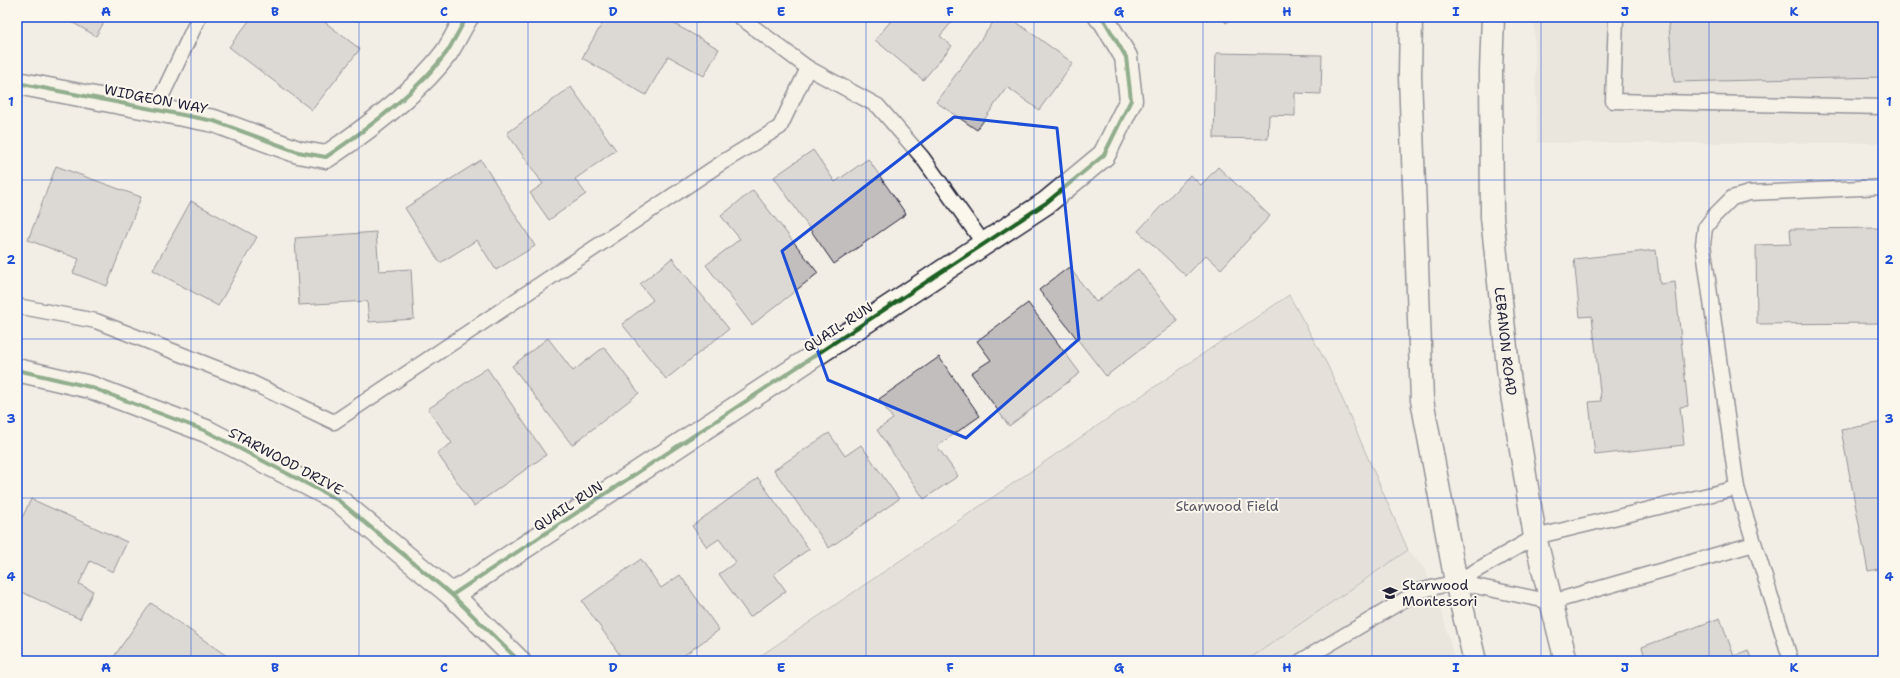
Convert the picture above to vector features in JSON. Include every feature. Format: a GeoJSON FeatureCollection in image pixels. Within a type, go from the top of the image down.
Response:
{"type":"FeatureCollection","features":[{"type":"Feature","properties":{"kind":"street","name":"WIDGEON WAY"},"geometry":{"type":"LineString","coordinates":[[17,83],[214,121],[298,152],[326,157],[355,138],[422,80],[447,51],[467,17]]}},
{"type":"Feature","properties":{"kind":"street","name":"QUAIL RUN"},"geometry":{"type":"LineString","coordinates":[[452,595],[1046,203],[1104,155],[1131,100],[1126,57],[1104,20],[1100,17]]}},
{"type":"Feature","properties":{"kind":"street"},"geometry":{"type":"LineString","coordinates":[[1411,17],[1410,76],[1422,400],[1456,582],[1475,661]]}},
{"type":"Feature","properties":{"kind":"street","name":"LEBANON ROAD"},"geometry":{"type":"LineString","coordinates":[[1493,17],[1491,71],[1492,217],[1509,376],[1535,537],[1566,661]]}},
{"type":"Feature","properties":{"kind":"street","name":"STARWOOD DRIVE"},"geometry":{"type":"LineString","coordinates":[[17,370],[90,387],[206,431],[338,500],[452,595],[519,661]]}},
{"type":"Feature","properties":{"kind":"lane"},"geometry":{"type":"LineString","coordinates":[[155,110],[199,17]]}},
{"type":"Feature","properties":{"kind":"lane"},"geometry":{"type":"LineString","coordinates":[[740,17],[808,68],[878,106],[922,157],[984,244]]}},
{"type":"Feature","properties":{"kind":"lane"},"geometry":{"type":"LineString","coordinates":[[1616,17],[1613,101],[1883,107]]}},
{"type":"Feature","properties":{"kind":"lane"},"geometry":{"type":"LineString","coordinates":[[17,306],[96,321],[244,379],[334,422],[723,162],[780,127],[808,68]]}},
{"type":"Feature","properties":{"kind":"lane"},"geometry":{"type":"LineString","coordinates":[[1791,661],[1737,488],[1703,244],[1705,228],[1714,216],[1732,198],[1749,192],[1883,187]]}},
{"type":"Feature","properties":{"kind":"lane"},"geometry":{"type":"LineString","coordinates":[[1301,661],[1419,591],[1456,582],[1535,537],[1737,488]]}},
{"type":"Feature","properties":{"kind":"lane"},"geometry":{"type":"LineString","coordinates":[[1456,582],[1552,602],[1754,544]]}},
{"type":"Feature","properties":{"kind":"highlighted area"},"geometry":{"type":"Polygon","coordinates":[[[954,117],[1057,128],[1079,339],[966,438],[828,380],[782,251],[954,117]]]}},
{"type":"Feature","properties":{"kind":"shaded area"},"geometry":{"type":"Polygon","coordinates":[[[1534,17],[1883,17],[1883,143],[1537,143],[1534,17]]]}},
{"type":"Feature","properties":{"kind":"shaded area","name":"Starwood Montessori"},"geometry":{"type":"Polygon","coordinates":[[[1408,550],[1425,569],[1443,616],[1455,661],[1246,661],[1408,550]]]}},
{"type":"Feature","properties":{"kind":"green space","name":"Starwood Field"},"geometry":{"type":"Polygon","coordinates":[[[1289,295],[1328,366],[1408,550],[1246,661],[753,661],[1289,295]]]}},
{"type":"Feature","properties":{"kind":"building"},"geometry":{"type":"Polygon","coordinates":[[[63,17],[107,17],[96,36],[63,17]]]}},
{"type":"Feature","properties":{"kind":"building"},"geometry":{"type":"Polygon","coordinates":[[[252,17],[318,17],[360,49],[312,110],[229,47],[252,17]]]}},
{"type":"Feature","properties":{"kind":"building"},"geometry":{"type":"Polygon","coordinates":[[[606,17],[662,17],[719,49],[704,76],[668,56],[646,95],[582,58],[606,17]]]}},
{"type":"Feature","properties":{"kind":"building"},"geometry":{"type":"Polygon","coordinates":[[[894,17],[956,17],[940,36],[952,46],[923,80],[875,40],[894,17]]]}},
{"type":"Feature","properties":{"kind":"building"},"geometry":{"type":"Polygon","coordinates":[[[997,17],[1009,17],[1073,63],[1039,110],[1007,87],[977,130],[936,102],[997,17]]]}},
{"type":"Feature","properties":{"kind":"building"},"geometry":{"type":"Polygon","coordinates":[[[1221,17],[1235,17],[1226,23],[1221,17]]]}},
{"type":"Feature","properties":{"kind":"building"},"geometry":{"type":"Polygon","coordinates":[[[1668,17],[1883,17],[1883,77],[1674,82],[1668,17]]]}},
{"type":"Feature","properties":{"kind":"building"},"geometry":{"type":"Polygon","coordinates":[[[1216,53],[1322,55],[1321,94],[1295,93],[1295,116],[1269,115],[1268,139],[1214,138],[1216,53]]]}},
{"type":"Feature","properties":{"kind":"building"},"geometry":{"type":"Polygon","coordinates":[[[571,87],[616,150],[575,179],[586,194],[549,220],[530,193],[543,184],[507,133],[571,87]]]}},
{"type":"Feature","properties":{"kind":"building"},"geometry":{"type":"Polygon","coordinates":[[[813,150],[835,182],[868,159],[906,214],[834,264],[774,177],[813,150]]]}},
{"type":"Feature","properties":{"kind":"building"},"geometry":{"type":"Polygon","coordinates":[[[481,160],[535,246],[496,270],[477,240],[440,263],[405,208],[481,160]]]}},
{"type":"Feature","properties":{"kind":"building"},"geometry":{"type":"Polygon","coordinates":[[[56,166],[141,197],[107,286],[73,273],[79,259],[28,240],[56,166]]]}},
{"type":"Feature","properties":{"kind":"building"},"geometry":{"type":"Polygon","coordinates":[[[1218,167],[1270,216],[1221,269],[1206,255],[1186,276],[1138,231],[1190,175],[1201,185],[1218,167]]]}},
{"type":"Feature","properties":{"kind":"building"},"geometry":{"type":"Polygon","coordinates":[[[753,190],[818,273],[752,325],[706,265],[740,239],[721,216],[753,190]]]}},
{"type":"Feature","properties":{"kind":"building"},"geometry":{"type":"Polygon","coordinates":[[[191,201],[257,237],[218,306],[153,270],[191,201]]]}},
{"type":"Feature","properties":{"kind":"building"},"geometry":{"type":"Polygon","coordinates":[[[1883,228],[1883,323],[1757,324],[1756,245],[1791,244],[1790,229],[1883,228]]]}},
{"type":"Feature","properties":{"kind":"building"},"geometry":{"type":"Polygon","coordinates":[[[376,232],[379,271],[411,269],[414,319],[369,322],[367,301],[299,305],[295,238],[376,232]]]}},
{"type":"Feature","properties":{"kind":"building"},"geometry":{"type":"Polygon","coordinates":[[[1656,250],[1660,284],[1675,282],[1688,406],[1680,407],[1684,445],[1595,455],[1589,402],[1601,401],[1592,316],[1580,317],[1574,259],[1656,250]]]}},
{"type":"Feature","properties":{"kind":"building"},"geometry":{"type":"Polygon","coordinates":[[[672,258],[729,329],[666,379],[622,324],[653,300],[640,284],[672,258]]]}},
{"type":"Feature","properties":{"kind":"building"},"geometry":{"type":"Polygon","coordinates":[[[1069,267],[1096,302],[1138,269],[1178,321],[1106,376],[1039,290],[1069,267]]]}},
{"type":"Feature","properties":{"kind":"building"},"geometry":{"type":"Polygon","coordinates":[[[1028,303],[1080,373],[1009,426],[971,373],[991,360],[977,341],[1028,303]]]}},
{"type":"Feature","properties":{"kind":"building"},"geometry":{"type":"Polygon","coordinates":[[[548,338],[573,371],[604,347],[639,393],[572,445],[512,366],[548,338]]]}},
{"type":"Feature","properties":{"kind":"building"},"geometry":{"type":"Polygon","coordinates":[[[939,357],[980,416],[937,446],[958,476],[924,499],[877,430],[893,419],[879,399],[939,357]]]}},
{"type":"Feature","properties":{"kind":"building"},"geometry":{"type":"Polygon","coordinates":[[[487,368],[546,455],[474,506],[437,453],[452,443],[428,409],[487,368]]]}},
{"type":"Feature","properties":{"kind":"building"},"geometry":{"type":"Polygon","coordinates":[[[1883,422],[1883,568],[1868,571],[1841,430],[1883,422]]]}},
{"type":"Feature","properties":{"kind":"building"},"geometry":{"type":"Polygon","coordinates":[[[829,433],[845,456],[861,445],[899,499],[829,548],[774,470],[829,433]]]}},
{"type":"Feature","properties":{"kind":"building"},"geometry":{"type":"Polygon","coordinates":[[[758,478],[809,549],[774,574],[786,591],[750,617],[719,574],[736,562],[719,539],[707,547],[692,526],[758,478]]]}},
{"type":"Feature","properties":{"kind":"building"},"geometry":{"type":"Polygon","coordinates":[[[31,499],[127,542],[113,572],[90,561],[79,584],[93,591],[80,619],[17,590],[17,515],[22,518],[31,499]]]}},
{"type":"Feature","properties":{"kind":"building"},"geometry":{"type":"Polygon","coordinates":[[[641,559],[661,588],[680,575],[719,630],[676,661],[624,661],[582,601],[641,559]]]}},
{"type":"Feature","properties":{"kind":"building"},"geometry":{"type":"Polygon","coordinates":[[[151,603],[234,661],[111,661],[151,603]]]}},
{"type":"Feature","properties":{"kind":"building"},"geometry":{"type":"Polygon","coordinates":[[[1720,618],[1734,656],[1748,650],[1752,661],[1646,661],[1642,647],[1720,618]]]}},
{"type":"Feature","properties":{"kind":"cycle path"},"geometry":{"type":"LineString","coordinates":[[17,83],[214,121],[298,152],[326,157],[358,135],[391,109],[422,81],[447,52],[467,17]]}},
{"type":"Feature","properties":{"kind":"cycle path"},"geometry":{"type":"LineString","coordinates":[[452,595],[1046,203],[1104,155],[1131,100],[1126,57],[1104,20],[1100,17]]}},
{"type":"Feature","properties":{"kind":"cycle path"},"geometry":{"type":"LineString","coordinates":[[17,370],[90,387],[206,431],[338,500],[452,595],[519,661]]}},
{"type":"Feature","properties":{"kind":"place","name":"Starwood Montessori"},"geometry":{"type":"Point","coordinates":[1390,593]}}]}
